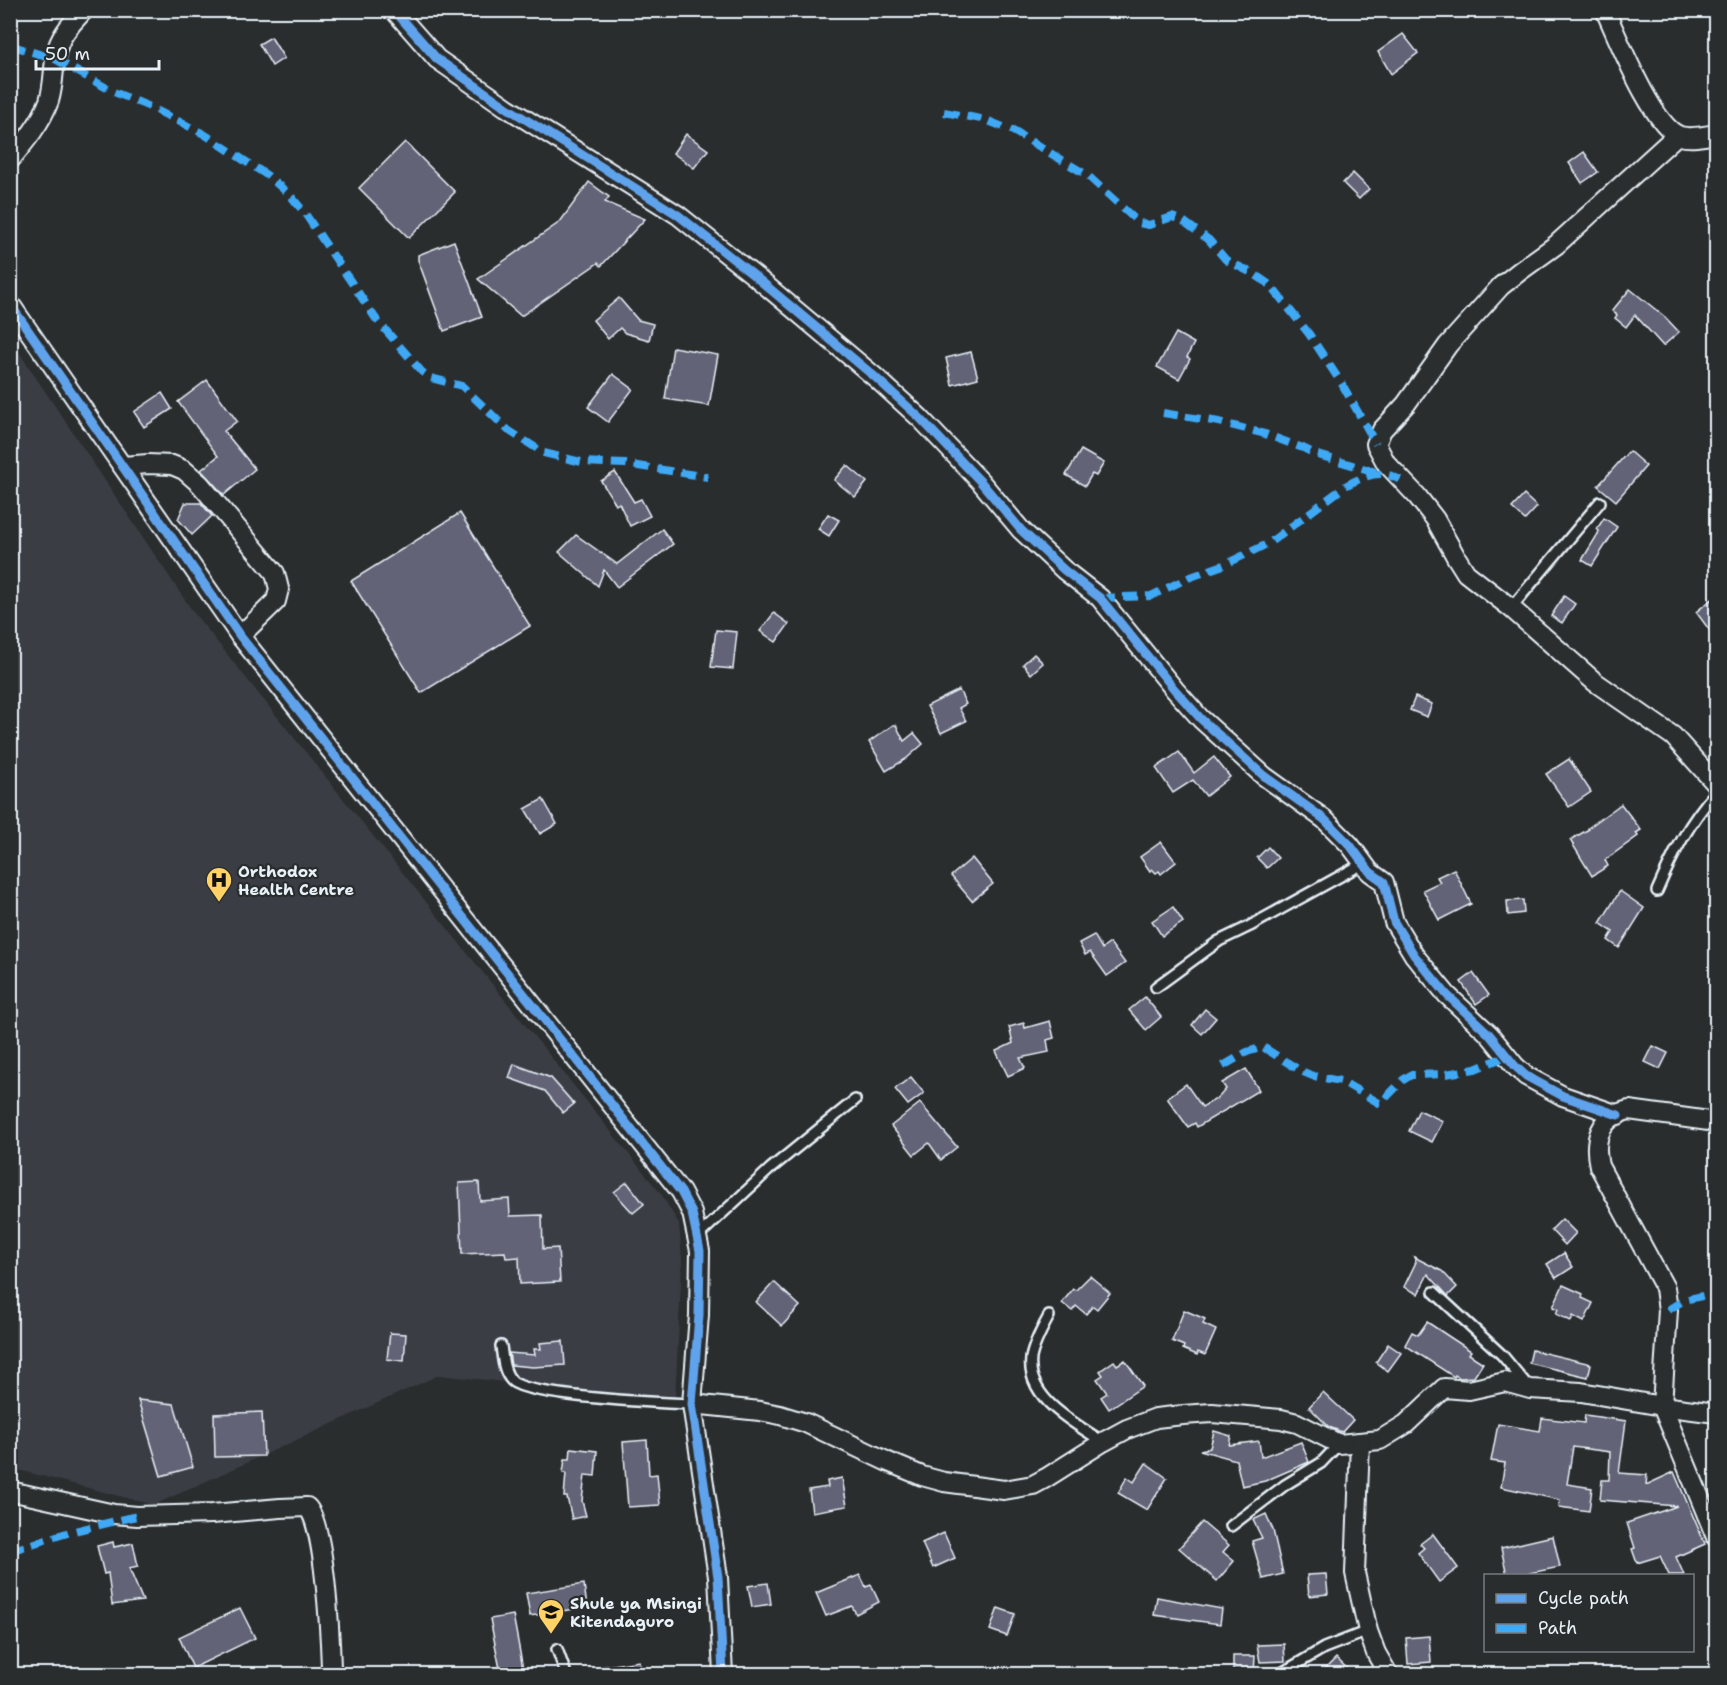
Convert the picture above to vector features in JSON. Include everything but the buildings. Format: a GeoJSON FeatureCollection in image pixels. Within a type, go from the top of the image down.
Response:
{"type":"FeatureCollection","features":[{"type":"Feature","properties":{"kind":"street"},"geometry":{"type":"LineString","coordinates":[[10,160],[38,123],[46,108],[52,90],[59,43],[84,10]]}},
{"type":"Feature","properties":{"kind":"street"},"geometry":{"type":"LineString","coordinates":[[394,10],[437,59],[506,107],[678,215],[875,377],[980,481],[1021,530],[1064,570],[1101,598],[1175,690],[1201,718],[1264,777],[1324,819],[1350,845],[1370,872],[1384,882],[1395,922],[1414,955],[1447,995],[1482,1026],[1515,1065],[1527,1076],[1563,1096],[1618,1115]]}},
{"type":"Feature","properties":{"kind":"street"},"geometry":{"type":"LineString","coordinates":[[1605,10],[1645,96],[1660,119],[1677,135],[1686,137],[1716,134]]}},
{"type":"Feature","properties":{"kind":"street"},"geometry":{"type":"LineString","coordinates":[[1677,135],[1556,245],[1501,286],[1457,333],[1406,404],[1379,436],[1376,444],[1386,463],[1428,508],[1462,568],[1475,582],[1510,608],[1595,682],[1673,736],[1716,784]]}},
{"type":"Feature","properties":{"kind":"street"},"geometry":{"type":"LineString","coordinates":[[10,304],[240,636],[681,1192],[692,1213],[700,1251],[699,1315],[692,1404],[718,1577],[723,1674]]}},
{"type":"Feature","properties":{"kind":"street"},"geometry":{"type":"LineString","coordinates":[[123,466],[172,465],[184,470],[200,484],[275,573],[279,589],[276,601],[240,636]]}},
{"type":"Feature","properties":{"kind":"street"},"geometry":{"type":"LineString","coordinates":[[1716,1122],[1629,1110],[1606,1124],[1598,1135],[1596,1152],[1599,1166],[1665,1288],[1668,1310],[1662,1406],[1716,1537]]}},
{"type":"Feature","properties":{"kind":"street"},"geometry":{"type":"LineString","coordinates":[[692,1404],[780,1415],[806,1422],[922,1476],[944,1482],[1004,1490],[1033,1485],[1103,1442],[1127,1429],[1156,1418],[1212,1413],[1281,1419],[1297,1423],[1339,1444],[1380,1440],[1406,1424],[1444,1388],[1469,1390],[1505,1382],[1530,1389],[1581,1392],[1716,1413]]}},
{"type":"Feature","properties":{"kind":"street"},"geometry":{"type":"LineString","coordinates":[[1360,1442],[1355,1573],[1368,1631],[1376,1653],[1388,1674]]}},
{"type":"Feature","properties":{"kind":"street"},"geometry":{"type":"LineString","coordinates":[[10,1491],[114,1514],[137,1516],[212,1514],[307,1507],[316,1521],[328,1602],[331,1666],[328,1674]]}},
{"type":"Feature","properties":{"kind":"lane"},"geometry":{"type":"LineString","coordinates":[[1510,608],[1600,502]]}},
{"type":"Feature","properties":{"kind":"lane"},"geometry":{"type":"LineString","coordinates":[[1658,891],[1677,846],[1689,825],[1716,792]]}},
{"type":"Feature","properties":{"kind":"lane"},"geometry":{"type":"LineString","coordinates":[[1156,987],[1219,941],[1364,863]]}},
{"type":"Feature","properties":{"kind":"lane"},"geometry":{"type":"LineString","coordinates":[[698,1236],[770,1169],[855,1100]]}},
{"type":"Feature","properties":{"kind":"lane"},"geometry":{"type":"LineString","coordinates":[[1434,1292],[1502,1354],[1530,1389]]}},
{"type":"Feature","properties":{"kind":"lane"},"geometry":{"type":"LineString","coordinates":[[1049,1316],[1032,1357],[1036,1383],[1049,1403],[1059,1413],[1103,1442]]}},
{"type":"Feature","properties":{"kind":"lane"},"geometry":{"type":"LineString","coordinates":[[501,1346],[504,1369],[512,1381],[523,1387],[577,1395],[692,1404]]}},
{"type":"Feature","properties":{"kind":"lane"},"geometry":{"type":"LineString","coordinates":[[1231,1526],[1285,1485],[1321,1463],[1339,1444]]}},
{"type":"Feature","properties":{"kind":"lane"},"geometry":{"type":"LineString","coordinates":[[1280,1674],[1324,1648],[1368,1631]]}},
{"type":"Feature","properties":{"kind":"lane"},"geometry":{"type":"LineString","coordinates":[[557,1649],[566,1674]]}},
{"type":"Feature","properties":{"kind":"shaded area","name":"Orthodox Health Centre"},"geometry":{"type":"Polygon","coordinates":[[[10,339],[193,612],[661,1194],[679,1224],[682,1261],[675,1400],[439,1375],[154,1505],[11,1468],[10,339]]]}},
{"type":"Feature","properties":{"kind":"marked path"},"geometry":{"type":"LineString","coordinates":[[10,45],[55,59],[114,92],[204,134],[268,176],[290,195],[304,212],[376,319],[422,372],[431,378],[462,386],[508,430],[544,453],[581,462],[625,464],[708,477]]}},
{"type":"Feature","properties":{"kind":"marked path"},"geometry":{"type":"LineString","coordinates":[[944,112],[986,120],[1013,131],[1087,175],[1139,223],[1149,225],[1172,217],[1183,221],[1209,240],[1226,260],[1270,285],[1309,334],[1342,384],[1376,444]]}},
{"type":"Feature","properties":{"kind":"marked path"},"geometry":{"type":"LineString","coordinates":[[1163,413],[1219,422],[1265,434],[1315,454],[1376,472]]}},
{"type":"Feature","properties":{"kind":"marked path"},"geometry":{"type":"LineString","coordinates":[[1100,598],[1151,596],[1269,543],[1347,485],[1367,476],[1380,474],[1393,476],[1400,480]]}},
{"type":"Feature","properties":{"kind":"marked path"},"geometry":{"type":"LineString","coordinates":[[1223,1066],[1247,1052],[1263,1047],[1301,1071],[1313,1076],[1341,1081],[1381,1103],[1403,1080],[1411,1075],[1446,1074],[1475,1069],[1507,1056]]}},
{"type":"Feature","properties":{"kind":"marked path"},"geometry":{"type":"LineString","coordinates":[[1668,1310],[1684,1300],[1716,1293]]}},
{"type":"Feature","properties":{"kind":"marked path"},"geometry":{"type":"LineString","coordinates":[[10,1551],[70,1532],[137,1516]]}},
{"type":"Feature","properties":{"kind":"cycle path"},"geometry":{"type":"LineString","coordinates":[[394,10],[437,59],[506,107],[678,215],[875,377],[920,418],[980,481],[1021,530],[1064,570],[1100,598],[1201,719],[1264,776],[1324,819],[1350,845],[1370,872],[1384,882],[1394,922],[1414,955],[1447,995],[1489,1034],[1515,1066],[1526,1076],[1563,1096],[1618,1115]]}},
{"type":"Feature","properties":{"kind":"cycle path"},"geometry":{"type":"LineString","coordinates":[[10,304],[240,636],[681,1192],[692,1213],[700,1251],[699,1315],[692,1404],[718,1577],[723,1674]]}},
{"type":"Feature","properties":{"kind":"place","name":"Orthodox Health Centre"},"geometry":{"type":"Point","coordinates":[219,903]}},
{"type":"Feature","properties":{"kind":"place","name":"Shule ya Msingi Kitendaguro"},"geometry":{"type":"Point","coordinates":[551,1635]}}]}
